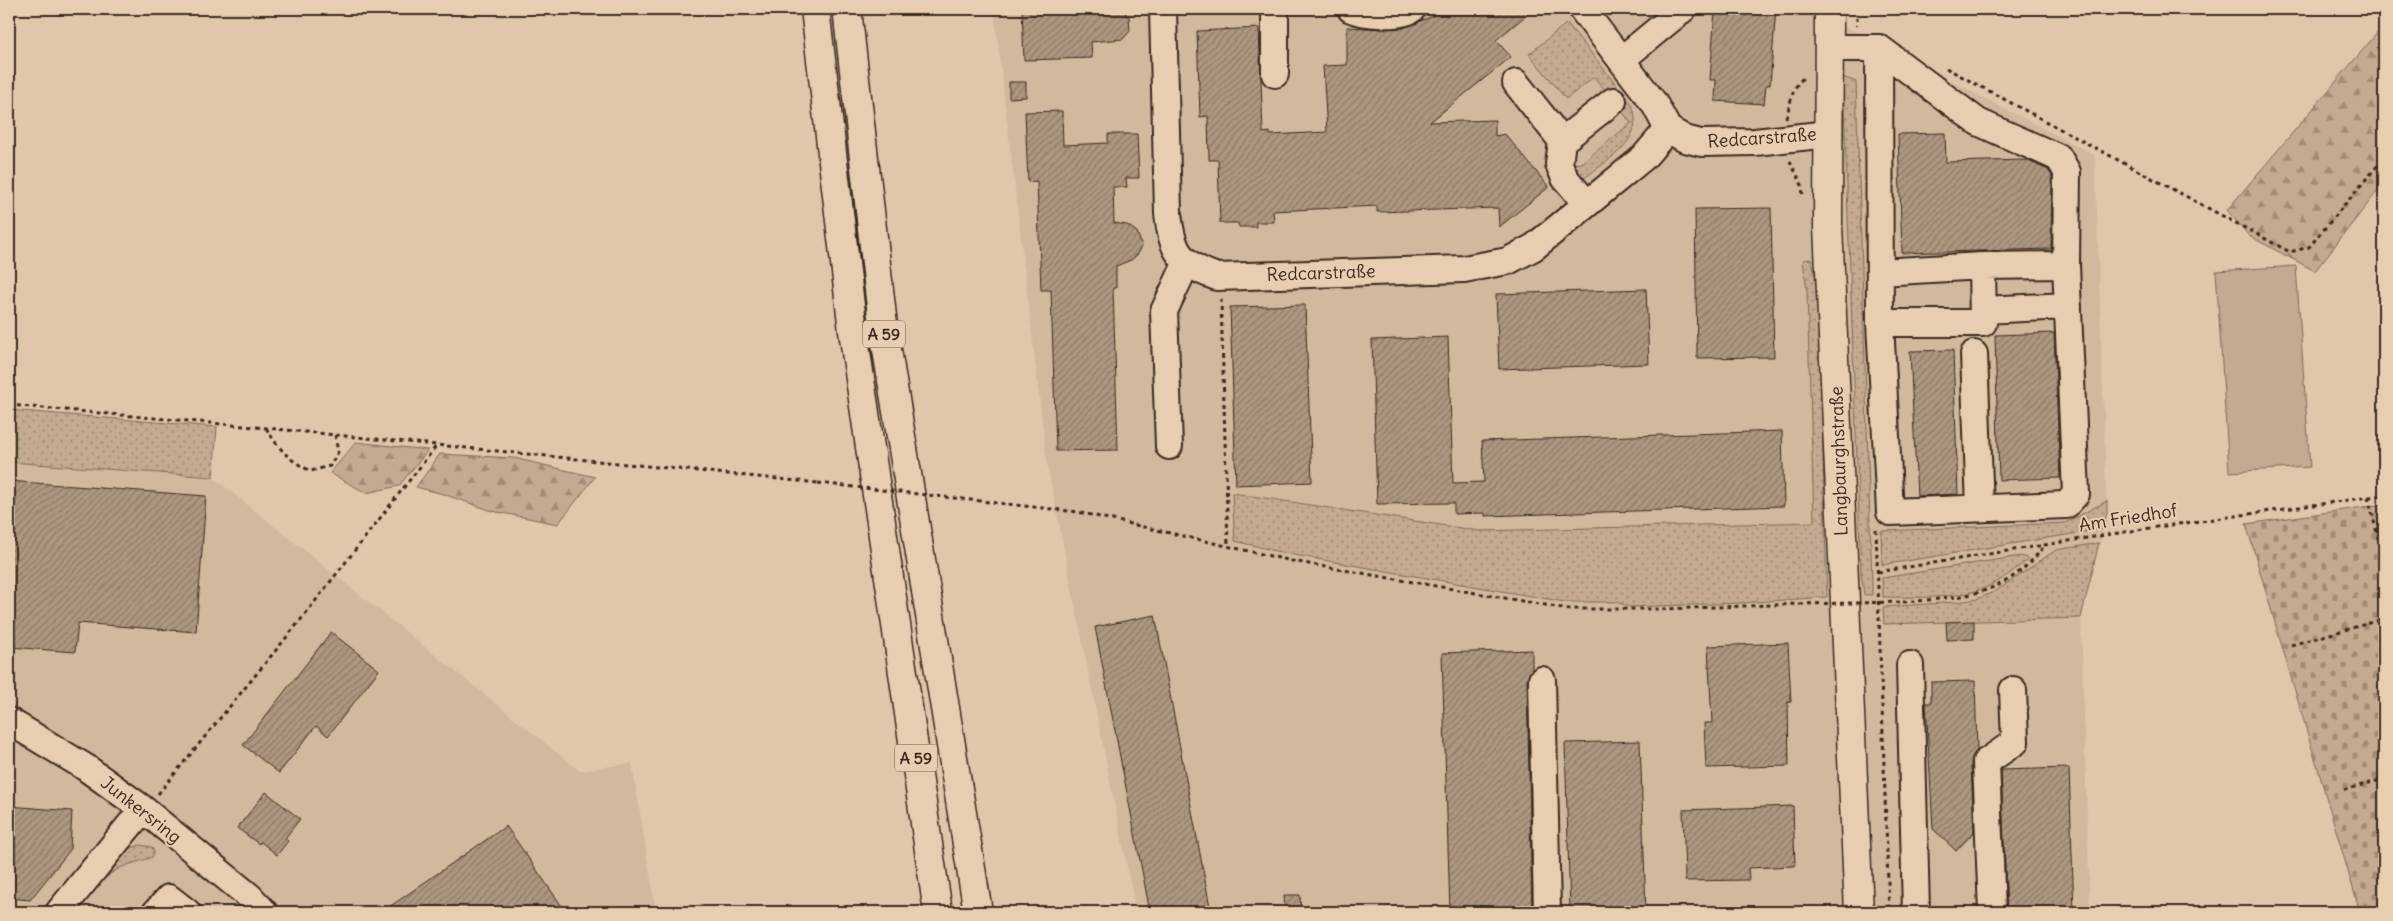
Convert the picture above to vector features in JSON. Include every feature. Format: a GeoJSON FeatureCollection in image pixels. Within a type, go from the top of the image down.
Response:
{"type":"FeatureCollection","features":[{"type":"Feature","properties":{"kind":"main road","name":"A 59"},"geometry":{"type":"LineString","coordinates":[[816,9],[853,331],[938,912]]}},
{"type":"Feature","properties":{"kind":"main road","name":"A 59"},"geometry":{"type":"LineString","coordinates":[[848,9],[883,325],[978,912]]}},
{"type":"Feature","properties":{"kind":"main road","name":"Langbaurghstraße"},"geometry":{"type":"LineString","coordinates":[[1829,9],[1828,226],[1859,912]]}},
{"type":"Feature","properties":{"kind":"street","name":"Redcarstraße"},"geometry":{"type":"LineString","coordinates":[[1163,9],[1168,213],[1172,243],[1179,255],[1187,262],[1217,276],[1464,269],[1491,266],[1521,255],[1534,247],[1644,157],[1668,129],[1685,140],[1701,143],[1755,142],[1829,134]]}},
{"type":"Feature","properties":{"kind":"street"},"geometry":{"type":"LineString","coordinates":[[1275,9],[1275,74]]}},
{"type":"Feature","properties":{"kind":"street"},"geometry":{"type":"LineString","coordinates":[[1351,9],[1360,13],[1401,13],[1412,9]]}},
{"type":"Feature","properties":{"kind":"street"},"geometry":{"type":"LineString","coordinates":[[1582,9],[1654,103],[1668,129]]}},
{"type":"Feature","properties":{"kind":"street"},"geometry":{"type":"LineString","coordinates":[[1622,60],[1683,9]]}},
{"type":"Feature","properties":{"kind":"street"},"geometry":{"type":"LineString","coordinates":[[1829,48],[1879,48],[1978,122],[2059,158],[2067,172],[2066,265],[2076,494],[2066,505],[1890,512],[1880,323],[1879,48]]}},
{"type":"Feature","properties":{"kind":"street"},"geometry":{"type":"LineString","coordinates":[[1516,83],[1562,141]]}},
{"type":"Feature","properties":{"kind":"street"},"geometry":{"type":"LineString","coordinates":[[1587,204],[1565,178],[1559,164],[1562,141],[1613,101]]}},
{"type":"Feature","properties":{"kind":"street"},"geometry":{"type":"LineString","coordinates":[[1169,446],[1164,311],[1187,262]]}},
{"type":"Feature","properties":{"kind":"street"},"geometry":{"type":"LineString","coordinates":[[1880,272],[1982,266],[2066,265]]}},
{"type":"Feature","properties":{"kind":"street"},"geometry":{"type":"LineString","coordinates":[[1880,323],[1983,323],[1982,266]]}},
{"type":"Feature","properties":{"kind":"street"},"geometry":{"type":"LineString","coordinates":[[1983,310],[2068,306]]}},
{"type":"Feature","properties":{"kind":"street"},"geometry":{"type":"LineString","coordinates":[[1974,354],[1980,508]]}},
{"type":"Feature","properties":{"kind":"street"},"geometry":{"type":"LineString","coordinates":[[1910,665],[1916,912]]}},
{"type":"Feature","properties":{"kind":"street"},"geometry":{"type":"LineString","coordinates":[[1542,680],[1548,912]]}},
{"type":"Feature","properties":{"kind":"street"},"geometry":{"type":"LineString","coordinates":[[1992,912],[1986,762],[2016,742],[2013,690]]}},
{"type":"Feature","properties":{"kind":"street","name":"Junkersring"},"geometry":{"type":"LineString","coordinates":[[9,721],[85,767],[143,809],[249,896],[264,912]]}},
{"type":"Feature","properties":{"kind":"street"},"geometry":{"type":"LineString","coordinates":[[70,907],[143,809]]}},
{"type":"Feature","properties":{"kind":"street"},"geometry":{"type":"LineString","coordinates":[[156,912],[169,898],[187,912]]}},
{"type":"Feature","properties":{"kind":"path"},"geometry":{"type":"LineString","coordinates":[[1944,66],[2290,252],[2309,247],[2384,158]]}},
{"type":"Feature","properties":{"kind":"path"},"geometry":{"type":"LineString","coordinates":[[1789,138],[1790,164],[1802,185],[1803,203]]}},
{"type":"Feature","properties":{"kind":"path"},"geometry":{"type":"LineString","coordinates":[[1217,276],[1220,288],[1228,546]]}},
{"type":"Feature","properties":{"kind":"path"},"geometry":{"type":"LineString","coordinates":[[9,404],[818,483],[1078,512],[1292,561],[1406,583],[1568,609],[1663,609],[1903,602],[1976,595],[1994,588],[2032,562],[2044,546]]}},
{"type":"Feature","properties":{"kind":"path"},"geometry":{"type":"LineString","coordinates":[[266,428],[280,449],[292,462],[311,471],[330,466],[338,452],[335,435]]}},
{"type":"Feature","properties":{"kind":"path"},"geometry":{"type":"LineString","coordinates":[[143,809],[162,790],[299,622],[438,445]]}},
{"type":"Feature","properties":{"kind":"path","name":"Am Friedhof"},"geometry":{"type":"LineString","coordinates":[[1889,912],[1878,572],[2143,529],[2384,495]]}},
{"type":"Feature","properties":{"kind":"path"},"geometry":{"type":"LineString","coordinates":[[2368,497],[2384,561]]}},
{"type":"Feature","properties":{"kind":"path"},"geometry":{"type":"LineString","coordinates":[[2291,645],[2384,619]]}},
{"type":"Feature","properties":{"kind":"path"},"geometry":{"type":"LineString","coordinates":[[2344,790],[2384,779]]}},
{"type":"Feature","properties":{"kind":"shaded area"},"geometry":{"type":"Polygon","coordinates":[[[994,9],[1811,9],[2095,155],[2107,513],[2081,618],[2090,912],[1136,912],[1047,463],[994,9]]]}},
{"type":"Feature","properties":{"kind":"shaded area"},"geometry":{"type":"Polygon","coordinates":[[[9,462],[214,478],[580,771],[632,763],[656,912],[9,912],[9,462]]]}},
{"type":"Feature","properties":{"kind":"green space"},"geometry":{"type":"Polygon","coordinates":[[[1567,23],[1631,103],[1635,116],[1634,128],[1630,138],[1622,148],[1582,180],[1571,164],[1582,163],[1631,123],[1594,77],[1566,99],[1529,54],[1567,23]]]}},
{"type":"Feature","properties":{"kind":"green space"},"geometry":{"type":"Polygon","coordinates":[[[2384,25],[2384,183],[2315,271],[2249,236],[2227,210],[2384,25]]]}},
{"type":"Feature","properties":{"kind":"green space"},"geometry":{"type":"Polygon","coordinates":[[[1843,77],[1856,82],[1872,595],[1864,595],[1861,572],[1843,77]]]}},
{"type":"Feature","properties":{"kind":"green space"},"geometry":{"type":"Polygon","coordinates":[[[1811,259],[1818,284],[1827,597],[1741,603],[1630,607],[1616,602],[1565,602],[1288,554],[1235,541],[1232,493],[1480,531],[1814,522],[1807,291],[1803,260],[1811,259]]]}},
{"type":"Feature","properties":{"kind":"green space"},"geometry":{"type":"Polygon","coordinates":[[[2296,266],[2310,467],[2229,472],[2216,271],[2296,266]]]}},
{"type":"Feature","properties":{"kind":"green space"},"geometry":{"type":"Polygon","coordinates":[[[9,410],[217,427],[213,477],[9,462],[9,410]]]}},
{"type":"Feature","properties":{"kind":"green space"},"geometry":{"type":"Polygon","coordinates":[[[356,442],[428,450],[399,486],[366,493],[330,473],[356,442]]]}},
{"type":"Feature","properties":{"kind":"green space"},"geometry":{"type":"Polygon","coordinates":[[[440,454],[514,458],[595,477],[558,524],[492,511],[416,487],[440,454]]]}},
{"type":"Feature","properties":{"kind":"green space"},"geometry":{"type":"Polygon","coordinates":[[[2107,501],[2107,513],[2103,529],[1882,565],[1881,531],[2065,523],[2107,501]]]}},
{"type":"Feature","properties":{"kind":"green space"},"geometry":{"type":"Polygon","coordinates":[[[2384,504],[2384,912],[2360,912],[2246,524],[2384,504]]]}},
{"type":"Feature","properties":{"kind":"green space"},"geometry":{"type":"Polygon","coordinates":[[[2099,543],[2081,618],[1884,624],[1883,607],[1977,599],[1996,591],[2056,550],[2099,543]]]}},
{"type":"Feature","properties":{"kind":"green space"},"geometry":{"type":"Polygon","coordinates":[[[2021,556],[2029,559],[1998,581],[1975,591],[1936,597],[1883,597],[1882,578],[2021,556]]]}},
{"type":"Feature","properties":{"kind":"green space"},"geometry":{"type":"Polygon","coordinates":[[[140,845],[152,847],[154,852],[152,857],[122,867],[106,878],[105,872],[124,850],[140,845]]]}},
{"type":"Feature","properties":{"kind":"building"},"geometry":{"type":"Polygon","coordinates":[[[1022,9],[1126,9],[1126,16],[1129,16],[1130,31],[1123,39],[1091,42],[1092,58],[1024,60],[1022,9]]]}},
{"type":"Feature","properties":{"kind":"building"},"geometry":{"type":"Polygon","coordinates":[[[1444,9],[1534,9],[1496,40],[1511,57],[1430,122],[1495,120],[1495,136],[1505,134],[1549,187],[1499,227],[1498,208],[1377,212],[1377,206],[1273,211],[1274,222],[1256,222],[1256,227],[1239,227],[1238,223],[1220,223],[1218,160],[1209,160],[1208,116],[1200,117],[1197,31],[1259,28],[1263,133],[1270,132],[1270,135],[1327,132],[1323,66],[1347,65],[1347,27],[1403,28],[1438,14],[1444,9]]]}},
{"type":"Feature","properties":{"kind":"building"},"geometry":{"type":"Polygon","coordinates":[[[1715,9],[1776,9],[1770,85],[1766,85],[1764,104],[1715,101],[1716,80],[1710,80],[1715,9]]]}},
{"type":"Feature","properties":{"kind":"building"},"geometry":{"type":"Polygon","coordinates":[[[1009,82],[1026,82],[1026,97],[1009,98],[1009,82]]]}},
{"type":"Feature","properties":{"kind":"building"},"geometry":{"type":"Polygon","coordinates":[[[1062,111],[1063,145],[1108,143],[1108,134],[1137,134],[1139,178],[1126,178],[1127,187],[1113,187],[1114,223],[1127,225],[1137,232],[1142,246],[1138,254],[1131,260],[1116,266],[1116,288],[1113,288],[1118,450],[1056,451],[1051,290],[1041,290],[1037,181],[1028,182],[1025,112],[1062,111]]]}},
{"type":"Feature","properties":{"kind":"building"},"geometry":{"type":"Polygon","coordinates":[[[1945,133],[1946,162],[2026,160],[2048,170],[2052,176],[2051,249],[1902,253],[1898,134],[1945,133]]]}},
{"type":"Feature","properties":{"kind":"building"},"geometry":{"type":"Polygon","coordinates":[[[1771,208],[1774,357],[1697,358],[1695,209],[1771,208]]]}},
{"type":"Feature","properties":{"kind":"building"},"geometry":{"type":"Polygon","coordinates":[[[1646,289],[1649,364],[1499,369],[1496,294],[1646,289]]]}},
{"type":"Feature","properties":{"kind":"building"},"geometry":{"type":"Polygon","coordinates":[[[1305,305],[1312,482],[1236,485],[1230,307],[1305,305]]]}},
{"type":"Feature","properties":{"kind":"building"},"geometry":{"type":"Polygon","coordinates":[[[2054,333],[2060,478],[1999,480],[1995,335],[2054,333]]]}},
{"type":"Feature","properties":{"kind":"building"},"geometry":{"type":"Polygon","coordinates":[[[1448,337],[1453,483],[1484,482],[1482,441],[1782,431],[1784,506],[1485,516],[1485,513],[1454,514],[1454,503],[1377,504],[1372,340],[1448,337]]]}},
{"type":"Feature","properties":{"kind":"building"},"geometry":{"type":"Polygon","coordinates":[[[1953,350],[1958,494],[1917,496],[1910,351],[1953,350]]]}},
{"type":"Feature","properties":{"kind":"building"},"geometry":{"type":"Polygon","coordinates":[[[9,481],[206,496],[196,632],[78,623],[75,652],[9,647],[9,481]]]}},
{"type":"Feature","properties":{"kind":"building"},"geometry":{"type":"Polygon","coordinates":[[[1155,615],[1211,912],[1150,912],[1095,627],[1155,615]]]}},
{"type":"Feature","properties":{"kind":"building"},"geometry":{"type":"Polygon","coordinates":[[[1974,621],[1974,639],[1947,640],[1946,622],[1974,621]]]}},
{"type":"Feature","properties":{"kind":"building"},"geometry":{"type":"Polygon","coordinates":[[[331,632],[379,670],[328,736],[316,726],[279,773],[243,745],[331,632]]]}},
{"type":"Feature","properties":{"kind":"building"},"geometry":{"type":"Polygon","coordinates":[[[1788,643],[1791,702],[1788,702],[1789,766],[1706,768],[1704,723],[1712,723],[1708,646],[1788,643]]]}},
{"type":"Feature","properties":{"kind":"building"},"geometry":{"type":"Polygon","coordinates":[[[1532,650],[1532,669],[1527,680],[1532,912],[1450,912],[1442,653],[1532,650]]]}},
{"type":"Feature","properties":{"kind":"building"},"geometry":{"type":"Polygon","coordinates":[[[1975,681],[1977,750],[1971,763],[1974,832],[1956,851],[1933,829],[1926,703],[1931,703],[1931,682],[1975,681]]]}},
{"type":"Feature","properties":{"kind":"building"},"geometry":{"type":"Polygon","coordinates":[[[1640,741],[1646,912],[1570,912],[1565,743],[1640,741]]]}},
{"type":"Feature","properties":{"kind":"building"},"geometry":{"type":"Polygon","coordinates":[[[2069,768],[2074,912],[2007,912],[2001,770],[2069,768]]]}},
{"type":"Feature","properties":{"kind":"building"},"geometry":{"type":"Polygon","coordinates":[[[266,792],[300,819],[285,838],[288,841],[277,855],[261,842],[259,844],[237,828],[266,792]]]}},
{"type":"Feature","properties":{"kind":"building"},"geometry":{"type":"Polygon","coordinates":[[[9,806],[72,811],[70,850],[30,900],[9,898],[9,806]]]}},
{"type":"Feature","properties":{"kind":"building"},"geometry":{"type":"Polygon","coordinates":[[[1793,806],[1795,866],[1748,868],[1749,880],[1685,881],[1683,810],[1793,806]]]}},
{"type":"Feature","properties":{"kind":"building"},"geometry":{"type":"Polygon","coordinates":[[[506,826],[566,912],[382,912],[506,826]]]}},
{"type":"Feature","properties":{"kind":"building"},"geometry":{"type":"Polygon","coordinates":[[[1284,895],[1300,895],[1301,912],[1285,912],[1284,895]]]}}]}
